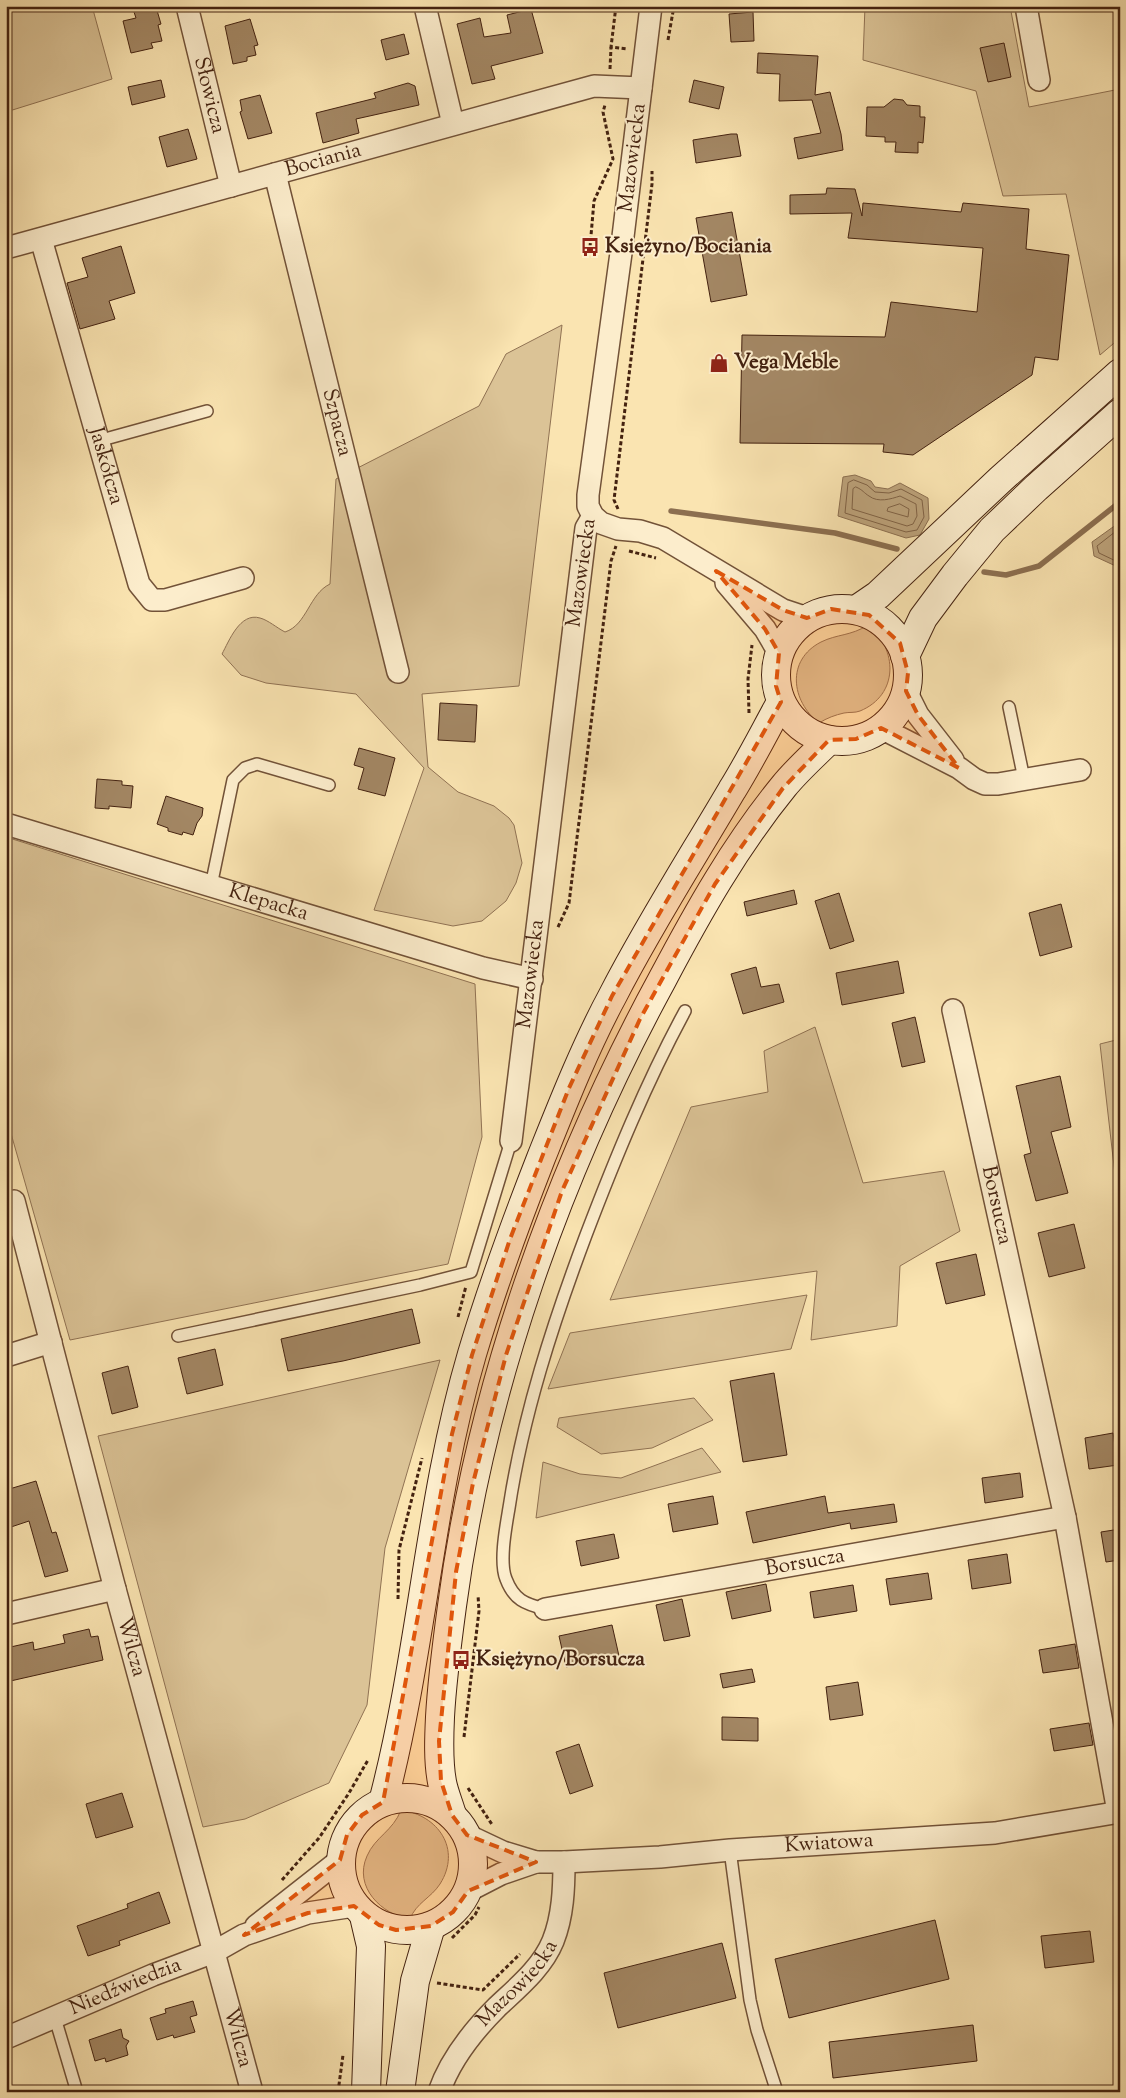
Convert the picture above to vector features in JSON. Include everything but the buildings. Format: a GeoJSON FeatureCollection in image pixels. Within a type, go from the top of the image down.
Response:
{"type":"FeatureCollection","features":[{"type":"Feature","properties":{"kind":"main road"},"geometry":{"type":"LineString","coordinates":[[856,610],[878,595],[1000,479],[1120,373]]}},
{"type":"Feature","properties":{"kind":"main road"},"geometry":{"type":"LineString","coordinates":[[905,656],[923,618],[992,530],[1120,413]]}},
{"type":"Feature","properties":{"kind":"main road"},"geometry":{"type":"LineString","coordinates":[[831,609],[856,610],[881,622],[892,631],[900,643],[908,673],[906,691],[897,712],[881,728],[856,739],[829,740],[814,735],[800,726],[789,715],[781,702],[776,686],[779,654],[790,633],[807,618],[831,609]]}},
{"type":"Feature","properties":{"kind":"main road"},"geometry":{"type":"LineString","coordinates":[[384,1802],[404,1708],[439,1492],[472,1355],[510,1239],[569,1088],[612,996],[684,868],[734,788],[781,702]]}},
{"type":"Feature","properties":{"kind":"main road"},"geometry":{"type":"LineString","coordinates":[[359,1911],[379,1925],[396,1930],[414,1931],[431,1926],[453,1912],[468,1891],[474,1863],[442,1781],[439,1741],[443,1675],[456,1572],[473,1483],[506,1355],[562,1191],[594,1116],[640,1019],[715,884],[747,835],[789,780],[829,740]]}},
{"type":"Feature","properties":{"kind":"main road"},"geometry":{"type":"LineString","coordinates":[[366,2092],[371,1965],[370,1946],[359,1911],[346,1892],[341,1876],[340,1860],[347,1835],[362,1815],[384,1802],[402,1798],[420,1799],[437,1805],[460,1825]]}},
{"type":"Feature","properties":{"kind":"main road"},"geometry":{"type":"LineString","coordinates":[[400,2092],[414,1981],[431,1926]]}},
{"type":"Feature","properties":{"kind":"street","name":"Słowicza"},"geometry":{"type":"LineString","coordinates":[[187,6],[231,186]]}},
{"type":"Feature","properties":{"kind":"street"},"geometry":{"type":"LineString","coordinates":[[425,6],[453,124]]}},
{"type":"Feature","properties":{"kind":"street","name":"Mazowiecka"},"geometry":{"type":"LineString","coordinates":[[510,1141],[532,979],[586,528],[593,516],[588,506],[588,495],[621,253],[651,6]]}},
{"type":"Feature","properties":{"kind":"street"},"geometry":{"type":"LineString","coordinates":[[1026,6],[1039,80]]}},
{"type":"Feature","properties":{"kind":"street","name":"Bociania"},"geometry":{"type":"LineString","coordinates":[[6,248],[594,86],[641,88]]}},
{"type":"Feature","properties":{"kind":"street","name":"Szpacza"},"geometry":{"type":"LineString","coordinates":[[275,174],[398,672]]}},
{"type":"Feature","properties":{"kind":"street","name":"Jaskółcza"},"geometry":{"type":"LineString","coordinates":[[41,239],[139,584],[152,600],[165,600],[243,578]]}},
{"type":"Feature","properties":{"kind":"street"},"geometry":{"type":"LineString","coordinates":[[593,516],[601,523],[618,529],[640,531],[663,538],[783,610],[807,618]]}},
{"type":"Feature","properties":{"kind":"street"},"geometry":{"type":"LineString","coordinates":[[716,571],[765,629],[779,654]]}},
{"type":"Feature","properties":{"kind":"street"},"geometry":{"type":"LineString","coordinates":[[906,691],[918,715],[960,768]]}},
{"type":"Feature","properties":{"kind":"street"},"geometry":{"type":"LineString","coordinates":[[881,728],[960,768],[974,779],[985,784],[998,784],[1080,770]]}},
{"type":"Feature","properties":{"kind":"street","name":"Klepacka"},"geometry":{"type":"LineString","coordinates":[[6,824],[483,968],[532,979]]}},
{"type":"Feature","properties":{"kind":"street","name":"Borsucza"},"geometry":{"type":"LineString","coordinates":[[953,1010],[1065,1517],[1119,1812]]}},
{"type":"Feature","properties":{"kind":"street","name":"Wilcza"},"geometry":{"type":"LineString","coordinates":[[14,1201],[115,1589],[252,2092]]}},
{"type":"Feature","properties":{"kind":"street"},"geometry":{"type":"LineString","coordinates":[[6,1356],[51,1342]]}},
{"type":"Feature","properties":{"kind":"street","name":"Borsucza"},"geometry":{"type":"LineString","coordinates":[[545,1609],[1065,1517]]}},
{"type":"Feature","properties":{"kind":"street"},"geometry":{"type":"LineString","coordinates":[[6,1614],[115,1589]]}},
{"type":"Feature","properties":{"kind":"street","name":"Kwiatowa"},"geometry":{"type":"LineString","coordinates":[[460,1825],[503,1852],[536,1862],[564,1862],[995,1833],[1119,1812]]}},
{"type":"Feature","properties":{"kind":"street","name":"Niedźwiedzia"},"geometry":{"type":"LineString","coordinates":[[244,1936],[340,1860]]}},
{"type":"Feature","properties":{"kind":"street","name":"Kwiatowa"},"geometry":{"type":"LineString","coordinates":[[468,1891],[501,1874],[536,1862]]}},
{"type":"Feature","properties":{"kind":"street","name":"Mazowiecka"},"geometry":{"type":"LineString","coordinates":[[438,2092],[474,2032],[538,1966],[553,1941],[564,1891],[564,1862]]}},
{"type":"Feature","properties":{"kind":"street","name":"Niedźwiedzia"},"geometry":{"type":"LineString","coordinates":[[6,2038],[153,1975],[214,1952],[244,1936],[308,1913],[359,1911]]}},
{"type":"Feature","properties":{"kind":"lane"},"geometry":{"type":"LineString","coordinates":[[98,441],[207,411]]}},
{"type":"Feature","properties":{"kind":"lane"},"geometry":{"type":"LineString","coordinates":[[1009,707],[1024,779]]}},
{"type":"Feature","properties":{"kind":"lane"},"geometry":{"type":"LineString","coordinates":[[210,886],[233,780],[245,768],[257,764],[329,785]]}},
{"type":"Feature","properties":{"kind":"lane"},"geometry":{"type":"LineString","coordinates":[[545,1609],[524,1604],[515,1595],[505,1577],[503,1543],[513,1480],[550,1338],[574,1268],[629,1127],[685,1011]]}},
{"type":"Feature","properties":{"kind":"lane"},"geometry":{"type":"LineString","coordinates":[[178,1336],[420,1285],[471,1272],[510,1141]]}},
{"type":"Feature","properties":{"kind":"lane"},"geometry":{"type":"LineString","coordinates":[[730,1850],[750,2000],[757,2030],[777,2092]]}},
{"type":"Feature","properties":{"kind":"lane"},"geometry":{"type":"LineString","coordinates":[[55,2018],[77,2092]]}},
{"type":"Feature","properties":{"kind":"path"},"geometry":{"type":"LineString","coordinates":[[667,46],[674,6]]}},
{"type":"Feature","properties":{"kind":"path"},"geometry":{"type":"LineString","coordinates":[[590,247],[594,200],[612,159],[603,112],[608,87],[611,47]]}},
{"type":"Feature","properties":{"kind":"path"},"geometry":{"type":"LineString","coordinates":[[554,936],[569,903],[611,560],[616,547],[618,529],[622,518],[614,500],[634,325]]}},
{"type":"Feature","properties":{"kind":"path"},"geometry":{"type":"LineString","coordinates":[[456,1325],[471,1272]]}},
{"type":"Feature","properties":{"kind":"path"},"geometry":{"type":"LineString","coordinates":[[398,1603],[399,1550],[423,1455]]}},
{"type":"Feature","properties":{"kind":"path"},"geometry":{"type":"LineString","coordinates":[[277,1885],[319,1838],[349,1794],[368,1761],[371,1752]]}},
{"type":"Feature","properties":{"kind":"path"},"geometry":{"type":"LineString","coordinates":[[434,1983],[483,1990],[526,1950]]}},
{"type":"Feature","properties":{"kind":"highlighted area"},"geometry":{"type":"Polygon","coordinates":[[[716,571],[783,610],[807,618],[831,609],[869,615],[900,643],[908,673],[906,691],[918,715],[959,768],[881,728],[856,739],[829,740],[783,788],[715,884],[640,1019],[562,1191],[506,1355],[473,1483],[456,1572],[439,1741],[441,1781],[452,1815],[467,1835],[536,1862],[468,1891],[453,1912],[431,1926],[396,1930],[379,1925],[354,1906],[308,1913],[244,1935],[340,1860],[347,1835],[362,1815],[383,1802],[452,1434],[472,1355],[510,1239],[569,1088],[612,996],[781,702],[776,686],[779,653],[765,629],[716,571]]]}},
{"type":"Feature","properties":{"kind":"shaded area"},"geometry":{"type":"Polygon","coordinates":[[[6,6],[92,6],[112,79],[6,112],[6,6]]]}},
{"type":"Feature","properties":{"kind":"shaded area"},"geometry":{"type":"Polygon","coordinates":[[[865,6],[1010,6],[1029,107],[1120,89],[1120,338],[1100,355],[1066,194],[1003,196],[976,91],[863,60],[865,6]]]}},
{"type":"Feature","properties":{"kind":"shaded area"},"geometry":{"type":"Polygon","coordinates":[[[562,325],[519,686],[422,694],[428,767],[458,792],[494,806],[509,818],[514,825],[522,863],[516,883],[506,901],[482,921],[453,926],[374,910],[424,768],[356,694],[266,683],[241,675],[222,654],[236,629],[247,619],[253,617],[266,620],[285,632],[292,628],[298,623],[317,595],[330,584],[336,479],[479,406],[506,354],[562,325]]]}},
{"type":"Feature","properties":{"kind":"shaded area"},"geometry":{"type":"Polygon","coordinates":[[[868,625],[885,646],[890,671],[888,683],[882,694],[873,704],[860,711],[837,715],[819,723],[803,704],[798,692],[796,681],[802,659],[821,642],[856,631],[868,625]]]}},
{"type":"Feature","properties":{"kind":"shaded area"},"geometry":{"type":"Polygon","coordinates":[[[6,837],[475,984],[482,1137],[448,1264],[70,1340],[6,1116],[6,837]]]}},
{"type":"Feature","properties":{"kind":"shaded area"},"geometry":{"type":"Polygon","coordinates":[[[815,1027],[863,1183],[944,1171],[960,1231],[900,1266],[897,1326],[811,1340],[817,1271],[610,1300],[691,1107],[768,1092],[764,1051],[815,1027]]]}},
{"type":"Feature","properties":{"kind":"shaded area"},"geometry":{"type":"Polygon","coordinates":[[[1120,1039],[1120,1200],[1118,1201],[1100,1044],[1120,1039]]]}},
{"type":"Feature","properties":{"kind":"shaded area"},"geometry":{"type":"Polygon","coordinates":[[[807,1295],[791,1349],[548,1389],[570,1333],[807,1295]]]}},
{"type":"Feature","properties":{"kind":"shaded area"},"geometry":{"type":"Polygon","coordinates":[[[440,1360],[385,1548],[367,1705],[329,1783],[245,1819],[203,1827],[98,1436],[440,1360]]]}},
{"type":"Feature","properties":{"kind":"shaded area"},"geometry":{"type":"Polygon","coordinates":[[[694,1398],[713,1420],[652,1448],[601,1454],[557,1427],[559,1418],[694,1398]]]}},
{"type":"Feature","properties":{"kind":"shaded area"},"geometry":{"type":"Polygon","coordinates":[[[702,1448],[721,1472],[536,1518],[543,1462],[580,1474],[621,1478],[702,1448]]]}},
{"type":"Feature","properties":{"kind":"shaded area"},"geometry":{"type":"Polygon","coordinates":[[[401,1810],[414,1813],[435,1826],[443,1836],[448,1858],[446,1871],[440,1884],[416,1909],[410,1919],[389,1912],[380,1905],[367,1889],[364,1878],[364,1867],[370,1849],[398,1817],[401,1810]]]}},
{"type":"Feature","properties":{"kind":"water"},"geometry":{"type":"Polygon","coordinates":[[[855,475],[871,481],[875,487],[888,489],[900,483],[928,498],[929,519],[920,535],[906,538],[838,516],[843,477],[855,475]]]}},
{"type":"Feature","properties":{"kind":"water"},"geometry":{"type":"Polygon","coordinates":[[[1120,522],[1120,568],[1094,556],[1092,542],[1120,522]]]}},
{"type":"Feature","properties":{"kind":"waterway"},"geometry":{"type":"LineString","coordinates":[[984,572],[1006,575],[1039,566],[1120,502]]}},
{"type":"Feature","properties":{"kind":"waterway"},"geometry":{"type":"LineString","coordinates":[[671,511],[835,533],[897,549]]}},
{"type":"Feature","properties":{"kind":"place","name":"Księżyno/Bociania"},"geometry":{"type":"Point","coordinates":[590,247]}},
{"type":"Feature","properties":{"kind":"place","name":"Vega Meble"},"geometry":{"type":"Point","coordinates":[719,363]}},
{"type":"Feature","properties":{"kind":"place","name":"Księżyno/Borsucza"},"geometry":{"type":"Point","coordinates":[461,1660]}}]}
